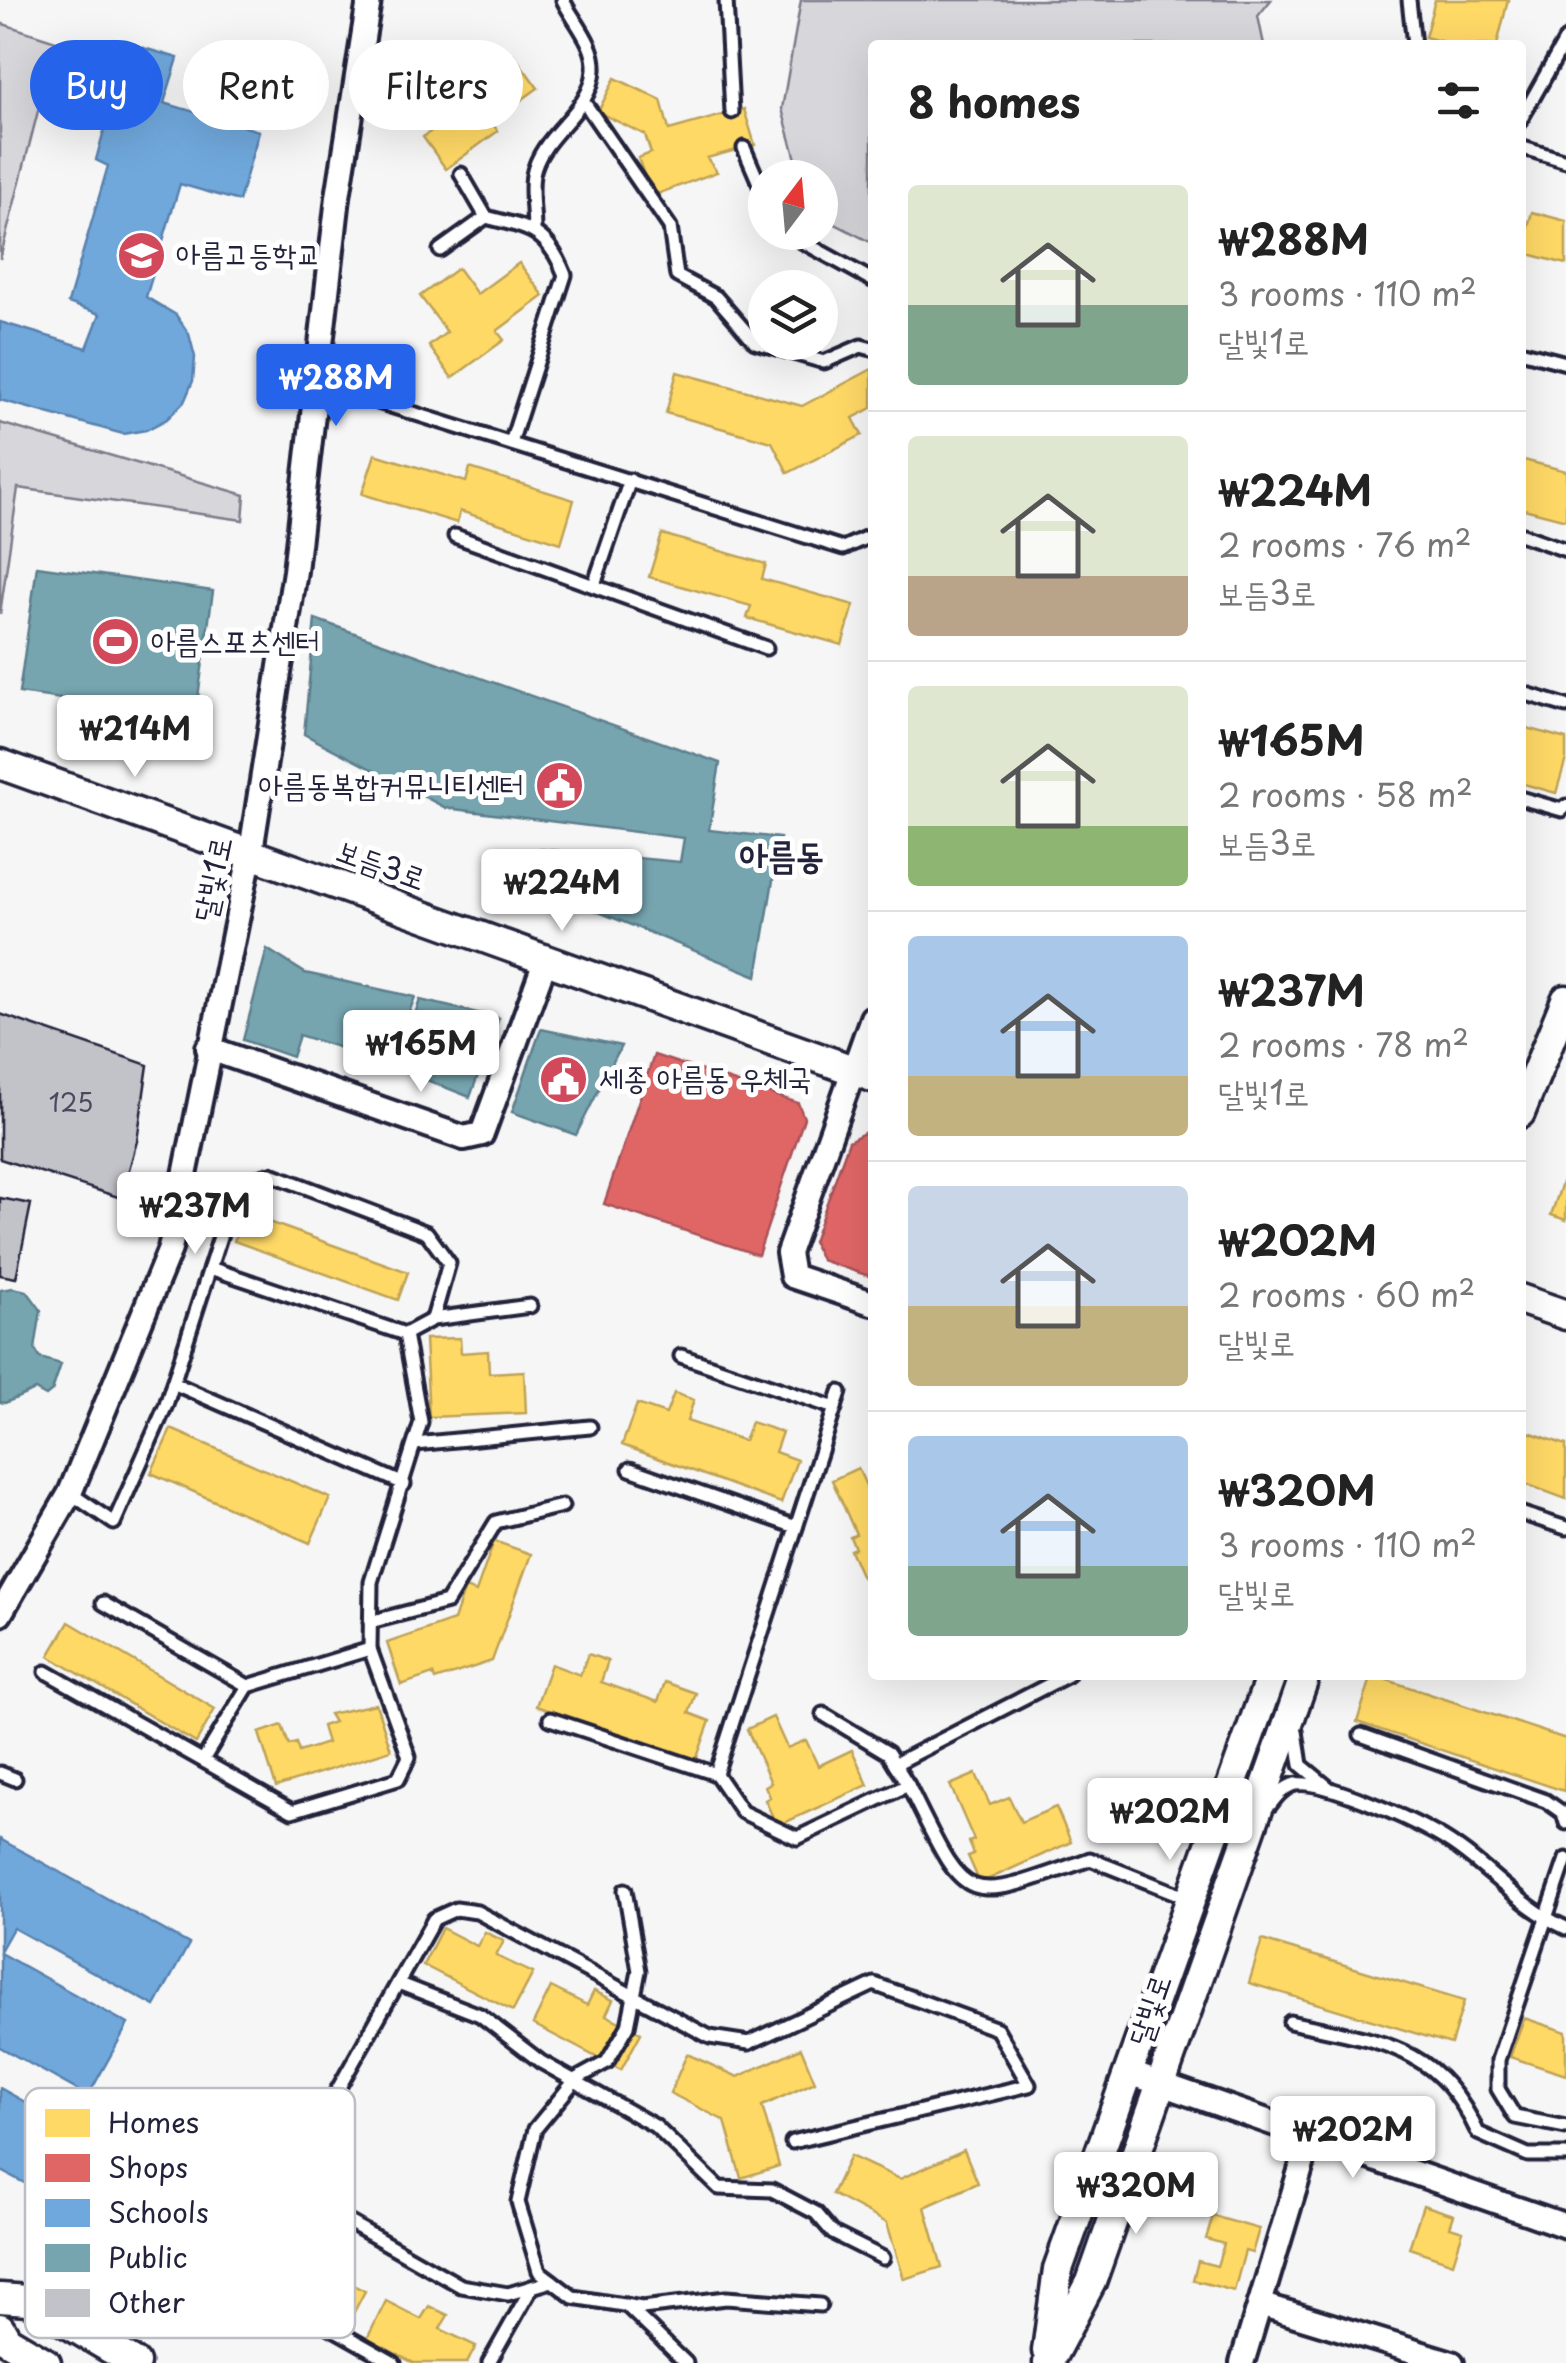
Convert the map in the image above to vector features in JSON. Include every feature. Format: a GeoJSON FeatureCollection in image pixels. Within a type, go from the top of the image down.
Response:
{"type":"FeatureCollection","features":[{"type":"Feature","properties":{"kind":"street","name":"달빛1로"},"geometry":{"type":"LineString","coordinates":[[0,1614],[70,1494],[170,1249],[251,851],[295,571],[314,382],[369,0]]}},
{"type":"Feature","properties":{"kind":"street","name":"보듬3로"},"geometry":{"type":"LineString","coordinates":[[0,764],[251,851],[862,1074]]}},
{"type":"Feature","properties":{"kind":"street"},"geometry":{"type":"LineString","coordinates":[[208,1048],[464,1138],[482,1134],[546,959]]}},
{"type":"Feature","properties":{"kind":"street"},"geometry":{"type":"LineString","coordinates":[[1526,1094],[1566,1000]]}},
{"type":"Feature","properties":{"kind":"street"},"geometry":{"type":"LineString","coordinates":[[868,1040],[862,1074],[788,1253],[792,1276],[868,1302]]}},
{"type":"Feature","properties":{"kind":"street"},"geometry":{"type":"LineString","coordinates":[[1526,1301],[1566,1314]]}},
{"type":"Feature","properties":{"kind":"street","name":"달빛로"},"geometry":{"type":"LineString","coordinates":[[1047,2363],[1058,2269],[1269,1680]]}},
{"type":"Feature","properties":{"kind":"street","name":"달빛로"},"geometry":{"type":"LineString","coordinates":[[1047,2363],[1091,2282],[1301,1685]]}},
{"type":"Feature","properties":{"kind":"street"},"geometry":{"type":"LineString","coordinates":[[1127,2072],[1566,2226]]}},
{"type":"Feature","properties":{"kind":"street"},"geometry":{"type":"LineString","coordinates":[[1242,2363],[1310,2138]]}},
{"type":"Feature","properties":{"kind":"street"},"geometry":{"type":"LineString","coordinates":[[0,2298],[25,2300]]}},
{"type":"Feature","properties":{"kind":"street"},"geometry":{"type":"LineString","coordinates":[[1260,2304],[1452,2363]]}},
{"type":"Feature","properties":{"kind":"street"},"geometry":{"type":"LineString","coordinates":[[0,2328],[7,2340],[46,2363]]}},
{"type":"Feature","properties":{"kind":"street"},"geometry":{"type":"LineString","coordinates":[[93,2338],[136,2363]]}},
{"type":"Feature","properties":{"kind":"lane"},"geometry":{"type":"LineString","coordinates":[[534,230],[533,174],[553,134],[584,102],[594,69],[589,44],[563,0]]}},
{"type":"Feature","properties":{"kind":"lane"},"geometry":{"type":"LineString","coordinates":[[726,0],[732,112]]}},
{"type":"Feature","properties":{"kind":"lane"},"geometry":{"type":"LineString","coordinates":[[1410,0],[1414,40]]}},
{"type":"Feature","properties":{"kind":"lane"},"geometry":{"type":"LineString","coordinates":[[1526,111],[1566,39]]}},
{"type":"Feature","properties":{"kind":"lane"},"geometry":{"type":"LineString","coordinates":[[584,102],[670,227],[678,276],[716,297],[755,342],[824,362],[861,346],[868,348]]}},
{"type":"Feature","properties":{"kind":"lane"},"geometry":{"type":"LineString","coordinates":[[744,148],[749,160]]}},
{"type":"Feature","properties":{"kind":"lane"},"geometry":{"type":"LineString","coordinates":[[1526,149],[1566,160]]}},
{"type":"Feature","properties":{"kind":"lane"},"geometry":{"type":"LineString","coordinates":[[461,174],[486,218],[534,230],[554,248],[565,275],[511,443]]}},
{"type":"Feature","properties":{"kind":"lane"},"geometry":{"type":"LineString","coordinates":[[440,250],[486,218]]}},
{"type":"Feature","properties":{"kind":"lane"},"geometry":{"type":"LineString","coordinates":[[818,250],[868,278]]}},
{"type":"Feature","properties":{"kind":"lane"},"geometry":{"type":"LineString","coordinates":[[1526,352],[1566,363]]}},
{"type":"Feature","properties":{"kind":"lane"},"geometry":{"type":"LineString","coordinates":[[314,382],[843,548],[868,537]]}},
{"type":"Feature","properties":{"kind":"lane"},"geometry":{"type":"LineString","coordinates":[[594,584],[630,480]]}},
{"type":"Feature","properties":{"kind":"lane"},"geometry":{"type":"LineString","coordinates":[[455,536],[766,648]]}},
{"type":"Feature","properties":{"kind":"lane"},"geometry":{"type":"LineString","coordinates":[[1526,536],[1566,550]]}},
{"type":"Feature","properties":{"kind":"lane"},"geometry":{"type":"LineString","coordinates":[[1526,694],[1566,706]]}},
{"type":"Feature","properties":{"kind":"lane"},"geometry":{"type":"LineString","coordinates":[[1526,800],[1562,810],[1566,806]]}},
{"type":"Feature","properties":{"kind":"lane"},"geometry":{"type":"LineString","coordinates":[[70,1494],[114,1523],[173,1382],[226,1218],[249,1182],[271,1174],[427,1232],[449,1263],[433,1319]]}},
{"type":"Feature","properties":{"kind":"lane"},"geometry":{"type":"LineString","coordinates":[[210,1268],[405,1334],[433,1319],[530,1306]]}},
{"type":"Feature","properties":{"kind":"lane"},"geometry":{"type":"LineString","coordinates":[[46,1672],[292,1811],[398,1780],[410,1757],[370,1649],[370,1582],[404,1484],[420,1422],[405,1334]]}},
{"type":"Feature","properties":{"kind":"lane"},"geometry":{"type":"LineString","coordinates":[[681,1356],[835,1408]]}},
{"type":"Feature","properties":{"kind":"lane"},"geometry":{"type":"LineString","coordinates":[[173,1382],[404,1484]]}},
{"type":"Feature","properties":{"kind":"lane"},"geometry":{"type":"LineString","coordinates":[[716,1774],[840,1392]]}},
{"type":"Feature","properties":{"kind":"lane"},"geometry":{"type":"LineString","coordinates":[[415,1444],[590,1427]]}},
{"type":"Feature","properties":{"kind":"lane"},"geometry":{"type":"LineString","coordinates":[[630,1469],[796,1527]]}},
{"type":"Feature","properties":{"kind":"lane"},"geometry":{"type":"LineString","coordinates":[[370,1622],[447,1602],[496,1522],[562,1506]]}},
{"type":"Feature","properties":{"kind":"lane"},"geometry":{"type":"LineString","coordinates":[[1526,1515],[1566,1528]]}},
{"type":"Feature","properties":{"kind":"lane"},"geometry":{"type":"LineString","coordinates":[[103,1602],[248,1686]]}},
{"type":"Feature","properties":{"kind":"lane"},"geometry":{"type":"LineString","coordinates":[[203,1760],[248,1686],[370,1649]]}},
{"type":"Feature","properties":{"kind":"lane"},"geometry":{"type":"LineString","coordinates":[[894,1764],[1054,1680]]}},
{"type":"Feature","properties":{"kind":"lane"},"geometry":{"type":"LineString","coordinates":[[1301,1685],[1296,1748],[1301,1765],[1329,1788]]}},
{"type":"Feature","properties":{"kind":"lane"},"geometry":{"type":"LineString","coordinates":[[822,1714],[888,1753],[952,1874],[977,1889],[1010,1888],[1090,1859],[1188,1898]]}},
{"type":"Feature","properties":{"kind":"lane"},"geometry":{"type":"LineString","coordinates":[[550,1719],[716,1774],[742,1812],[798,1838],[908,1785]]}},
{"type":"Feature","properties":{"kind":"lane"},"geometry":{"type":"LineString","coordinates":[[1360,1735],[1546,1801],[1562,1812],[1566,1822]]}},
{"type":"Feature","properties":{"kind":"lane"},"geometry":{"type":"LineString","coordinates":[[0,1773],[15,1779]]}},
{"type":"Feature","properties":{"kind":"lane"},"geometry":{"type":"LineString","coordinates":[[1246,1836],[1281,1791],[1296,1783],[1329,1788],[1438,1835],[1549,1920],[1566,1928]]}},
{"type":"Feature","properties":{"kind":"lane"},"geometry":{"type":"LineString","coordinates":[[1566,1859],[1549,1920],[1498,2060],[1498,2089],[1515,2118],[1566,2126]]}},
{"type":"Feature","properties":{"kind":"lane"},"geometry":{"type":"LineString","coordinates":[[625,1890],[638,1972],[628,2026],[607,2062],[576,2079],[535,2129],[518,2202],[538,2271],[573,2297],[626,2305],[726,2298],[820,2305]]}},
{"type":"Feature","properties":{"kind":"lane"},"geometry":{"type":"LineString","coordinates":[[339,2088],[434,1919],[456,1908],[477,1912],[710,2037],[749,2042],[874,1984],[997,2029],[1028,2086],[792,2142]]}},
{"type":"Feature","properties":{"kind":"lane"},"geometry":{"type":"LineString","coordinates":[[398,1983],[480,2016],[541,2062],[655,2126],[719,2188],[772,2190],[816,2214],[833,2233],[883,2258]]}},
{"type":"Feature","properties":{"kind":"lane"},"geometry":{"type":"LineString","coordinates":[[1290,2022],[1400,2048],[1427,2064],[1462,2098],[1478,2133],[1528,2155],[1566,2155]]}},
{"type":"Feature","properties":{"kind":"lane"},"geometry":{"type":"LineString","coordinates":[[355,2226],[460,2286],[508,2294],[552,2281]]}},
{"type":"Feature","properties":{"kind":"lane"},"geometry":{"type":"LineString","coordinates":[[489,2363],[532,2287]]}},
{"type":"Feature","properties":{"kind":"lane"},"geometry":{"type":"LineString","coordinates":[[626,2305],[686,2363]]}},
{"type":"Feature","properties":{"kind":"lane"},"geometry":{"type":"LineString","coordinates":[[350,2338],[394,2363]]}},
{"type":"Feature","properties":{"kind":"shaded area"},"geometry":{"type":"Polygon","coordinates":[[[801,0],[1271,0],[1258,16],[1263,40],[868,40],[868,241],[838,225],[838,160],[796,160],[782,109],[801,0]]]}},
{"type":"Feature","properties":{"kind":"shaded area"},"geometry":{"type":"Polygon","coordinates":[[[0,23],[53,40],[30,40],[30,130],[33,130],[0,259],[0,23]]]}},
{"type":"Feature","properties":{"kind":"shaded area"},"geometry":{"type":"Polygon","coordinates":[[[0,423],[245,495],[243,520],[18,488],[0,614],[0,423]]]}},
{"type":"Feature","properties":{"kind":"building: Homes"},"geometry":{"type":"Polygon","coordinates":[[[1435,0],[1508,0],[1498,40],[1425,37],[1435,0]]]}},
{"type":"Feature","properties":{"kind":"building: Homes"},"geometry":{"type":"Polygon","coordinates":[[[523,68],[538,88],[523,99],[523,68]]]}},
{"type":"Feature","properties":{"kind":"building: Homes"},"geometry":{"type":"Polygon","coordinates":[[[615,78],[661,100],[669,130],[744,109],[755,145],[707,158],[717,172],[652,196],[638,158],[651,153],[645,135],[598,112],[615,78]]]}},
{"type":"Feature","properties":{"kind":"building: Homes"},"geometry":{"type":"Polygon","coordinates":[[[433,130],[498,131],[446,169],[423,137],[433,130]]]}},
{"type":"Feature","properties":{"kind":"building: Homes"},"geometry":{"type":"Polygon","coordinates":[[[1532,212],[1566,221],[1566,264],[1526,253],[1532,212]]]}},
{"type":"Feature","properties":{"kind":"building: Homes"},"geometry":{"type":"Polygon","coordinates":[[[519,263],[544,296],[497,331],[504,340],[452,378],[429,346],[447,332],[420,296],[458,268],[477,294],[519,263]]]}},
{"type":"Feature","properties":{"kind":"building: Homes"},"geometry":{"type":"Polygon","coordinates":[[[868,371],[868,410],[853,418],[862,435],[788,473],[772,442],[666,413],[677,372],[802,406],[868,371]]]}},
{"type":"Feature","properties":{"kind":"building: Homes"},"geometry":{"type":"Polygon","coordinates":[[[375,454],[466,482],[470,468],[574,500],[561,543],[460,511],[457,523],[362,494],[375,454]]]}},
{"type":"Feature","properties":{"kind":"building: Homes"},"geometry":{"type":"Polygon","coordinates":[[[1526,461],[1566,471],[1566,520],[1526,510],[1526,461]]]}},
{"type":"Feature","properties":{"kind":"building: Homes"},"geometry":{"type":"Polygon","coordinates":[[[662,534],[766,564],[762,579],[854,605],[842,645],[747,618],[751,606],[649,577],[662,534]]]}},
{"type":"Feature","properties":{"kind":"building: Homes"},"geometry":{"type":"Polygon","coordinates":[[[1526,728],[1566,739],[1566,759],[1556,793],[1526,785],[1526,728]]]}},
{"type":"Feature","properties":{"kind":"building: Homes"},"geometry":{"type":"Polygon","coordinates":[[[1566,1171],[1566,1220],[1551,1215],[1566,1171]]]}},
{"type":"Feature","properties":{"kind":"building: Homes"},"geometry":{"type":"Polygon","coordinates":[[[244,1213],[408,1272],[398,1300],[234,1241],[244,1213]]]}},
{"type":"Feature","properties":{"kind":"building: Homes"},"geometry":{"type":"Polygon","coordinates":[[[460,1338],[461,1353],[488,1351],[489,1373],[524,1371],[526,1413],[429,1417],[425,1339],[460,1338]]]}},
{"type":"Feature","properties":{"kind":"building: Homes"},"geometry":{"type":"Polygon","coordinates":[[[674,1393],[694,1400],[687,1421],[744,1441],[751,1422],[782,1432],[775,1452],[797,1460],[781,1503],[622,1445],[637,1404],[666,1414],[674,1393]]]}},
{"type":"Feature","properties":{"kind":"building: Homes"},"geometry":{"type":"Polygon","coordinates":[[[171,1429],[330,1498],[310,1543],[151,1473],[171,1429]]]}},
{"type":"Feature","properties":{"kind":"building: Homes"},"geometry":{"type":"Polygon","coordinates":[[[1526,1431],[1566,1445],[1566,1499],[1526,1484],[1526,1431]]]}},
{"type":"Feature","properties":{"kind":"building: Homes"},"geometry":{"type":"Polygon","coordinates":[[[858,1468],[868,1490],[868,1574],[862,1577],[850,1550],[855,1548],[850,1537],[856,1534],[832,1480],[858,1468]]]}},
{"type":"Feature","properties":{"kind":"building: Homes"},"geometry":{"type":"Polygon","coordinates":[[[494,1541],[531,1554],[492,1661],[435,1680],[433,1674],[401,1685],[387,1643],[454,1620],[465,1588],[476,1592],[494,1541]]]}},
{"type":"Feature","properties":{"kind":"building: Homes"},"geometry":{"type":"Polygon","coordinates":[[[69,1622],[215,1709],[196,1743],[49,1656],[69,1622]]]}},
{"type":"Feature","properties":{"kind":"building: Homes"},"geometry":{"type":"Polygon","coordinates":[[[588,1654],[608,1661],[601,1682],[658,1702],[665,1682],[696,1693],[689,1713],[710,1721],[695,1763],[536,1706],[551,1664],[580,1675],[588,1654]]]}},
{"type":"Feature","properties":{"kind":"building: Homes"},"geometry":{"type":"Polygon","coordinates":[[[1370,1680],[1387,1680],[1566,1739],[1564,1791],[1357,1722],[1370,1680]]]}},
{"type":"Feature","properties":{"kind":"building: Homes"},"geometry":{"type":"Polygon","coordinates":[[[376,1704],[391,1750],[276,1787],[259,1733],[282,1725],[289,1745],[296,1743],[299,1752],[327,1743],[322,1726],[334,1722],[329,1714],[376,1704]]]}},
{"type":"Feature","properties":{"kind":"building: Homes"},"geometry":{"type":"Polygon","coordinates":[[[773,1717],[787,1748],[806,1740],[818,1766],[852,1750],[868,1785],[777,1826],[765,1800],[770,1797],[765,1786],[771,1783],[747,1729],[773,1717]]]}},
{"type":"Feature","properties":{"kind":"building: Homes"},"geometry":{"type":"Polygon","coordinates":[[[976,1774],[990,1805],[1009,1797],[1021,1822],[1056,1807],[1071,1842],[980,1883],[968,1856],[974,1854],[969,1842],[974,1840],[950,1785],[976,1774]]]}},
{"type":"Feature","properties":{"kind":"building: Homes"},"geometry":{"type":"Polygon","coordinates":[[[442,1928],[477,1946],[485,1932],[504,1941],[496,1956],[533,1973],[513,2011],[423,1965],[442,1928]]]}},
{"type":"Feature","properties":{"kind":"building: Homes"},"geometry":{"type":"Polygon","coordinates":[[[1262,1940],[1464,2001],[1451,2044],[1249,1983],[1262,1940]]]}},
{"type":"Feature","properties":{"kind":"building: Homes"},"geometry":{"type":"Polygon","coordinates":[[[551,1987],[587,2005],[594,1991],[613,2000],[606,2015],[641,2033],[621,2070],[533,2024],[551,1987]]]}},
{"type":"Feature","properties":{"kind":"building: Homes"},"geometry":{"type":"Polygon","coordinates":[[[1524,2018],[1566,2032],[1566,2075],[1510,2057],[1524,2018]]]}},
{"type":"Feature","properties":{"kind":"building: Homes"},"geometry":{"type":"Polygon","coordinates":[[[801,2048],[815,2082],[762,2106],[779,2166],[741,2178],[725,2121],[670,2093],[687,2054],[738,2077],[801,2048]]]}},
{"type":"Feature","properties":{"kind":"building: Homes"},"geometry":{"type":"Polygon","coordinates":[[[964,2150],[978,2183],[925,2207],[942,2267],[904,2279],[887,2223],[832,2194],[850,2156],[900,2179],[964,2150]]]}},
{"type":"Feature","properties":{"kind":"building: Homes"},"geometry":{"type":"Polygon","coordinates":[[[1423,2205],[1454,2215],[1450,2227],[1463,2231],[1453,2263],[1409,2248],[1423,2205]]]}},
{"type":"Feature","properties":{"kind":"building: Homes"},"geometry":{"type":"Polygon","coordinates":[[[1213,2216],[1259,2229],[1252,2253],[1245,2251],[1234,2291],[1193,2280],[1198,2261],[1217,2266],[1224,2244],[1206,2239],[1213,2216]]]}},
{"type":"Feature","properties":{"kind":"building: Homes"},"geometry":{"type":"Polygon","coordinates":[[[355,2286],[365,2291],[355,2310],[355,2286]]]}},
{"type":"Feature","properties":{"kind":"building: Homes"},"geometry":{"type":"Polygon","coordinates":[[[386,2301],[421,2319],[429,2306],[448,2315],[440,2329],[476,2346],[467,2363],[414,2363],[367,2339],[386,2301]]]}},
{"type":"Feature","properties":{"kind":"building: Shops"},"geometry":{"type":"Polygon","coordinates":[[[654,1055],[798,1103],[804,1118],[758,1255],[604,1204],[654,1055]]]}},
{"type":"Feature","properties":{"kind":"building: Shops"},"geometry":{"type":"Polygon","coordinates":[[[868,1133],[868,1276],[821,1260],[813,1242],[849,1141],[868,1133]]]}},
{"type":"Feature","properties":{"kind":"building: Schools"},"geometry":{"type":"Polygon","coordinates":[[[163,54],[178,58],[164,103],[183,109],[183,130],[259,131],[239,201],[180,184],[146,297],[176,315],[189,334],[195,357],[193,381],[184,402],[167,419],[146,430],[123,434],[0,400],[0,322],[87,348],[100,314],[68,303],[108,166],[96,160],[104,130],[163,130],[163,54]]]}},
{"type":"Feature","properties":{"kind":"building: Schools"},"geometry":{"type":"Polygon","coordinates":[[[0,1839],[189,1944],[155,2006],[13,1928],[0,1951],[0,1839]]]}},
{"type":"Feature","properties":{"kind":"building: Schools"},"geometry":{"type":"Polygon","coordinates":[[[0,1953],[128,2024],[92,2088],[74,2088],[0,2047],[0,1953]]]}},
{"type":"Feature","properties":{"kind":"building: Schools"},"geometry":{"type":"Polygon","coordinates":[[[0,2088],[25,2102],[25,2183],[0,2170],[0,2088]]]}},
{"type":"Feature","properties":{"kind":"building: Public","name":"아름스포츠센터"},"geometry":{"type":"Polygon","coordinates":[[[37,566],[213,591],[195,718],[19,693],[37,566]]]}},
{"type":"Feature","properties":{"kind":"building: Public","name":"아름동복합커뮤니티센터"},"geometry":{"type":"Polygon","coordinates":[[[315,619],[720,763],[709,830],[780,838],[757,976],[532,885],[539,849],[680,862],[684,838],[446,808],[304,734],[315,619]]]}},
{"type":"Feature","properties":{"kind":"building: Public"},"geometry":{"type":"Polygon","coordinates":[[[267,949],[305,973],[415,997],[389,1063],[299,1035],[292,1057],[243,1040],[267,949]]]}},
{"type":"Feature","properties":{"kind":"building: Public"},"geometry":{"type":"Polygon","coordinates":[[[420,1000],[499,1018],[470,1097],[396,1068],[420,1000]]]}},
{"type":"Feature","properties":{"kind":"building: Public","name":"세종 아름동 우체국"},"geometry":{"type":"Polygon","coordinates":[[[541,1029],[621,1046],[576,1135],[512,1112],[541,1029]]]}},
{"type":"Feature","properties":{"kind":"building: Public"},"geometry":{"type":"Polygon","coordinates":[[[0,1290],[27,1291],[41,1310],[35,1349],[40,1358],[61,1364],[52,1391],[46,1396],[35,1390],[5,1403],[0,1402],[0,1290]]]}},
{"type":"Feature","properties":{"kind":"building: Other"},"geometry":{"type":"Polygon","coordinates":[[[0,1014],[148,1065],[137,1141],[121,1198],[0,1159],[0,1014]]]}},
{"type":"Feature","properties":{"kind":"building: Other"},"geometry":{"type":"Polygon","coordinates":[[[0,1198],[31,1204],[16,1278],[0,1275],[0,1198]]]}},
{"type":"Feature","properties":{"kind":"place","name":"아름고등학교"},"geometry":{"type":"Point","coordinates":[141,255]}},
{"type":"Feature","properties":{"kind":"place","name":"아름스포츠센터"},"geometry":{"type":"Point","coordinates":[116,642]}},
{"type":"Feature","properties":{"kind":"place","name":"아름동복합커뮤니티센터"},"geometry":{"type":"Point","coordinates":[559,786]}},
{"type":"Feature","properties":{"kind":"place","name":"세종 아름동 우체국"},"geometry":{"type":"Point","coordinates":[564,1079]}},
{"type":"Feature","properties":{"kind":"district","name":"아름동"},"geometry":{"type":"Point","coordinates":[782,856]}}]}
